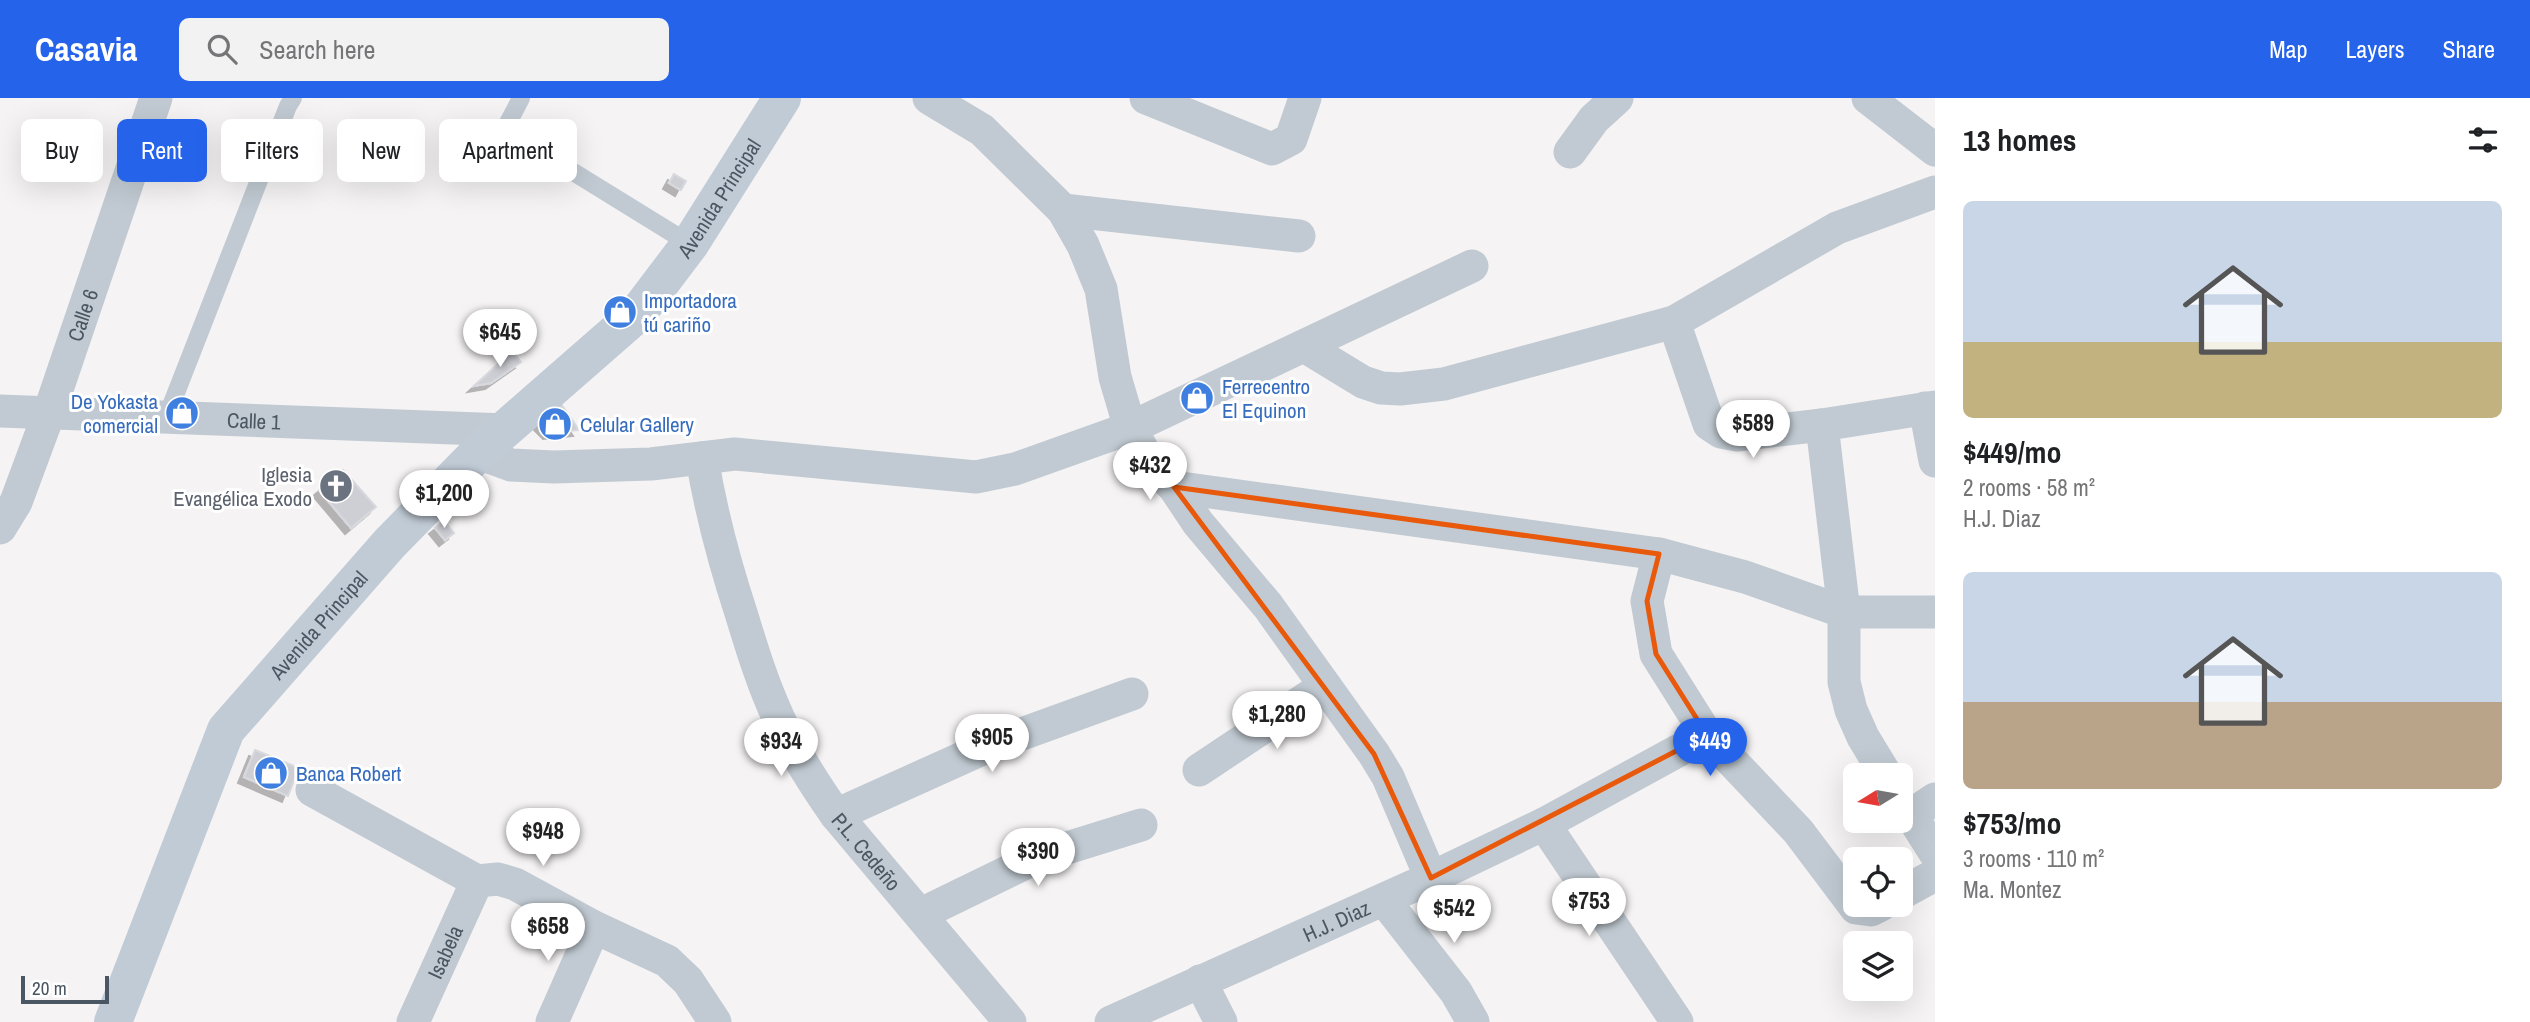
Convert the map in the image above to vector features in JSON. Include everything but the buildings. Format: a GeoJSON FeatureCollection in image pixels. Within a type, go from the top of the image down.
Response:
{"type":"FeatureCollection","features":[{"type":"Feature","properties":{"kind":"street","name":"Calle 6"},"geometry":{"type":"LineString","coordinates":[[0,528],[16,502],[49,413],[156,98]]}},
{"type":"Feature","properties":{"kind":"street","name":"Avenida Principal"},"geometry":{"type":"LineString","coordinates":[[114,1022],[226,730],[389,544],[492,442],[637,314],[690,243],[782,98]]}},
{"type":"Feature","properties":{"kind":"street"},"geometry":{"type":"LineString","coordinates":[[929,98],[982,130],[1063,210],[1083,245],[1101,289],[1115,377],[1130,428],[1151,464],[1174,487],[1198,523],[1268,606],[1388,777],[1431,878]]}},
{"type":"Feature","properties":{"kind":"street"},"geometry":{"type":"LineString","coordinates":[[1146,98],[1272,149],[1291,139],[1305,98]]}},
{"type":"Feature","properties":{"kind":"street"},"geometry":{"type":"LineString","coordinates":[[1570,152],[1594,119],[1617,98]]}},
{"type":"Feature","properties":{"kind":"street"},"geometry":{"type":"LineString","coordinates":[[1868,98],[1935,150]]}},
{"type":"Feature","properties":{"kind":"street"},"geometry":{"type":"LineString","coordinates":[[1304,346],[1363,382],[1381,388],[1400,389],[1444,384],[1674,322],[1837,228],[1935,192]]}},
{"type":"Feature","properties":{"kind":"street"},"geometry":{"type":"LineString","coordinates":[[1063,210],[1299,236]]}},
{"type":"Feature","properties":{"kind":"street","name":"Calle 1"},"geometry":{"type":"LineString","coordinates":[[0,411],[167,416],[492,442],[511,466],[651,464],[735,454],[976,477],[1015,469],[1130,428],[1472,266]]}},
{"type":"Feature","properties":{"kind":"street"},"geometry":{"type":"LineString","coordinates":[[1674,322],[1709,424],[1721,432],[1737,435],[1930,408],[1935,461]]}},
{"type":"Feature","properties":{"kind":"street"},"geometry":{"type":"LineString","coordinates":[[1822,425],[1844,612],[1844,682],[1851,710],[1879,763]]}},
{"type":"Feature","properties":{"kind":"street","name":"P.L. Cedeño"},"geometry":{"type":"LineString","coordinates":[[702,458],[719,548],[764,683],[780,722],[818,790],[836,815],[1010,1022]]}},
{"type":"Feature","properties":{"kind":"street"},"geometry":{"type":"LineString","coordinates":[[1174,487],[1659,554],[1745,577],[1844,612],[1935,612]]}},
{"type":"Feature","properties":{"kind":"street"},"geometry":{"type":"LineString","coordinates":[[1659,554],[1647,601],[1656,654],[1707,735],[1798,831],[1843,891]]}},
{"type":"Feature","properties":{"kind":"street"},"geometry":{"type":"LineString","coordinates":[[1199,770],[1325,686]]}},
{"type":"Feature","properties":{"kind":"street"},"geometry":{"type":"LineString","coordinates":[[836,815],[989,746],[1132,694]]}},
{"type":"Feature","properties":{"kind":"street","name":"H.J. Diaz"},"geometry":{"type":"LineString","coordinates":[[1111,1022],[1385,901],[1544,824],[1707,735]]}},
{"type":"Feature","properties":{"kind":"street"},"geometry":{"type":"LineString","coordinates":[[312,790],[477,881],[498,879],[514,884],[594,927],[667,961],[688,981],[707,1018]]}},
{"type":"Feature","properties":{"kind":"street"},"geometry":{"type":"LineString","coordinates":[[1915,804],[1935,853]]}},
{"type":"Feature","properties":{"kind":"street"},"geometry":{"type":"LineString","coordinates":[[1544,824],[1677,1022]]}},
{"type":"Feature","properties":{"kind":"street"},"geometry":{"type":"LineString","coordinates":[[920,914],[1038,858],[1142,825]]}},
{"type":"Feature","properties":{"kind":"street"},"geometry":{"type":"LineString","coordinates":[[1913,887],[1935,875]]}},
{"type":"Feature","properties":{"kind":"street","name":"Isabela"},"geometry":{"type":"LineString","coordinates":[[412,1022],[477,881]]}},
{"type":"Feature","properties":{"kind":"street"},"geometry":{"type":"LineString","coordinates":[[1385,901],[1457,992],[1473,1022]]}},
{"type":"Feature","properties":{"kind":"street"},"geometry":{"type":"LineString","coordinates":[[552,1022],[594,927]]}},
{"type":"Feature","properties":{"kind":"street"},"geometry":{"type":"LineString","coordinates":[[1200,981],[1221,1022]]}},
{"type":"Feature","properties":{"kind":"lane"},"geometry":{"type":"LineString","coordinates":[[167,416],[293,98]]}},
{"type":"Feature","properties":{"kind":"lane"},"geometry":{"type":"LineString","coordinates":[[521,98],[509,123],[510,133],[690,243]]}},
{"type":"Feature","properties":{"kind":"highlighted area"},"geometry":{"type":"Polygon","coordinates":[[[1174,487],[1659,554],[1647,601],[1656,654],[1707,735],[1431,878],[1374,754],[1174,487]]]}},
{"type":"Feature","properties":{"kind":"place","name":"Importadora tú cariño"},"geometry":{"type":"Point","coordinates":[620,312]}},
{"type":"Feature","properties":{"kind":"place","name":"Ferrecentro El Equinon"},"geometry":{"type":"Point","coordinates":[1197,398]}},
{"type":"Feature","properties":{"kind":"place","name":"De Yokasta comercial"},"geometry":{"type":"Point","coordinates":[182,413]}},
{"type":"Feature","properties":{"kind":"place","name":"Celular Gallery"},"geometry":{"type":"Point","coordinates":[555,424]}},
{"type":"Feature","properties":{"kind":"place","name":"Iglesia Evangélica Exodo"},"geometry":{"type":"Point","coordinates":[336,486]}},
{"type":"Feature","properties":{"kind":"place","name":"Banca Robert"},"geometry":{"type":"Point","coordinates":[271,773]}}]}
